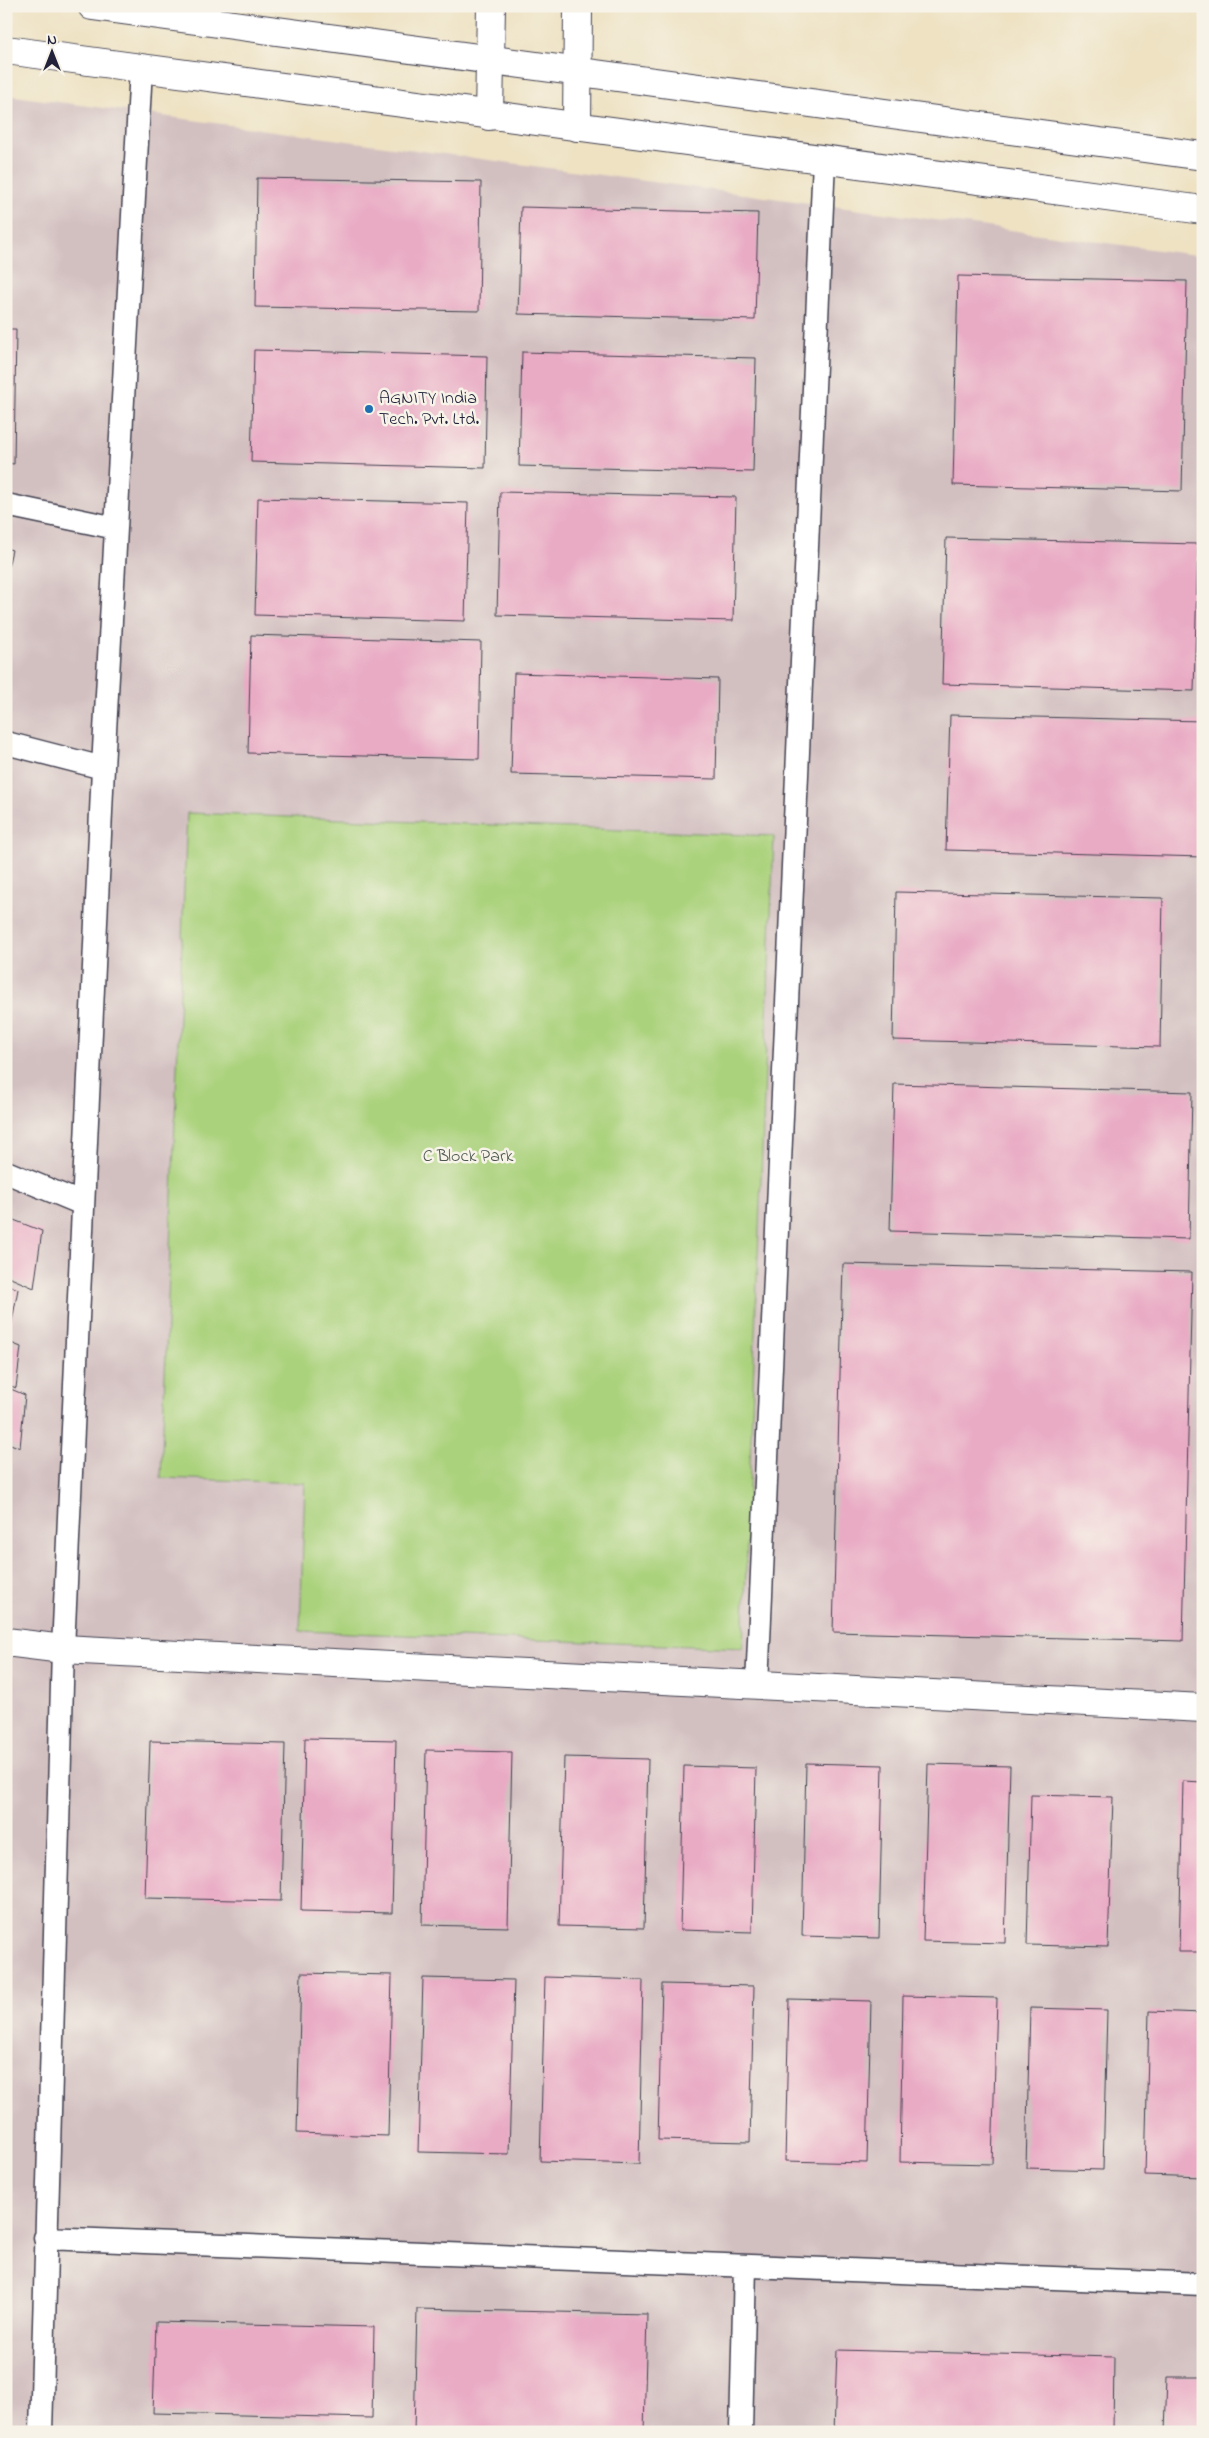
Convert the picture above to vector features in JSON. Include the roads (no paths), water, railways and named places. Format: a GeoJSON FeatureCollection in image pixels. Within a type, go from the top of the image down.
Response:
{"type":"FeatureCollection","features":[{"type":"Feature","properties":{"kind":"street"},"geometry":{"type":"LineString","coordinates":[[92,6],[1203,156]]}},
{"type":"Feature","properties":{"kind":"street"},"geometry":{"type":"LineString","coordinates":[[489,116],[491,6]]}},
{"type":"Feature","properties":{"kind":"street"},"geometry":{"type":"LineString","coordinates":[[577,127],[578,6]]}},
{"type":"Feature","properties":{"kind":"street"},"geometry":{"type":"LineString","coordinates":[[6,50],[1203,210]]}},
{"type":"Feature","properties":{"kind":"street"},"geometry":{"type":"LineString","coordinates":[[6,1642],[63,1648],[1203,1708]]}},
{"type":"Feature","properties":{"kind":"lane"},"geometry":{"type":"LineString","coordinates":[[41,2432],[63,1648],[103,768],[141,68]]}},
{"type":"Feature","properties":{"kind":"lane"},"geometry":{"type":"LineString","coordinates":[[758,1686],[824,160]]}},
{"type":"Feature","properties":{"kind":"lane"},"geometry":{"type":"LineString","coordinates":[[6,505],[116,528]]}},
{"type":"Feature","properties":{"kind":"lane"},"geometry":{"type":"LineString","coordinates":[[6,742],[103,768]]}},
{"type":"Feature","properties":{"kind":"lane"},"geometry":{"type":"LineString","coordinates":[[6,1172],[83,1204]]}},
{"type":"Feature","properties":{"kind":"lane"},"geometry":{"type":"LineString","coordinates":[[46,2238],[1203,2284]]}},
{"type":"Feature","properties":{"kind":"lane"},"geometry":{"type":"LineString","coordinates":[[741,2432],[745,2266]]}},
{"type":"Feature","properties":{"kind":"place","name":"AGNITY India Tech. Pvt. Ltd."},"geometry":{"type":"Point","coordinates":[369,409]}},
{"type":"Feature","properties":{"kind":"park label","name":"C Block Park"},"geometry":{"type":"Point","coordinates":[468,1157]}}]}
